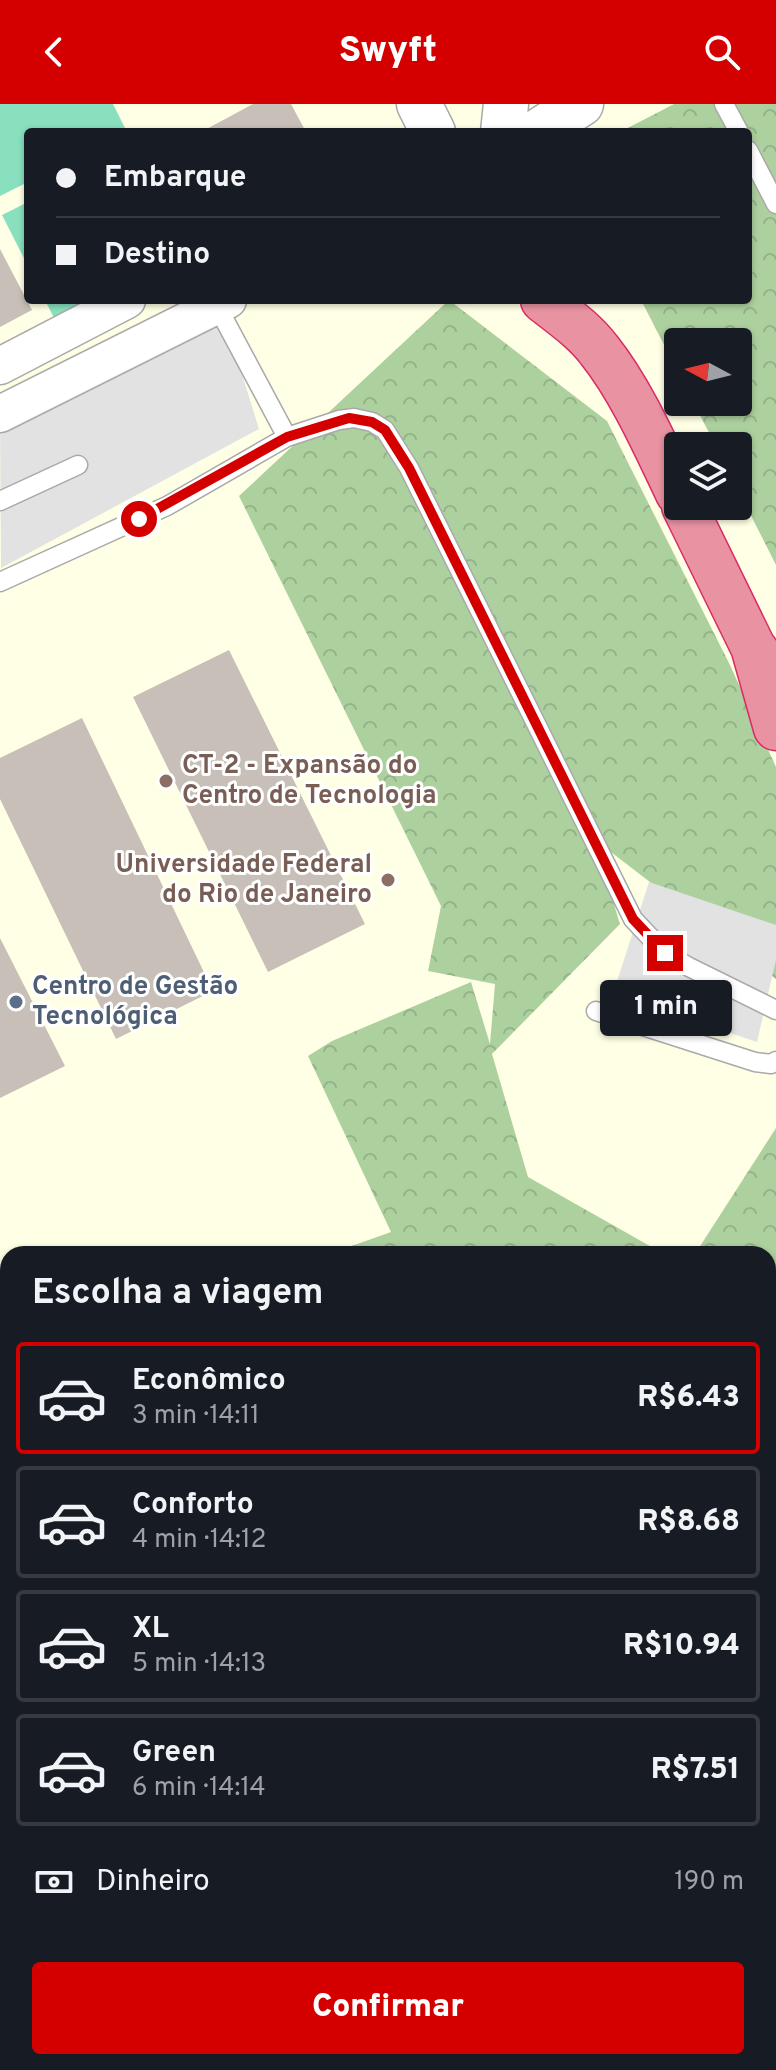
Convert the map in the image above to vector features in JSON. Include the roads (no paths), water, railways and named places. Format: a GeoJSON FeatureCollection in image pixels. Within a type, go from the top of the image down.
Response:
{"type":"FeatureCollection","features":[{"type":"Feature","properties":{"kind":"highway"},"geometry":{"type":"LineString","coordinates":[[548,304],[581,330],[600,351],[624,388],[664,466]]}},
{"type":"Feature","properties":{"kind":"highway"},"geometry":{"type":"LineString","coordinates":[[691,520],[765,662],[776,728]]}},
{"type":"Feature","properties":{"kind":"street"},"geometry":{"type":"LineString","coordinates":[[419,104],[431,128]]}},
{"type":"Feature","properties":{"kind":"street"},"geometry":{"type":"LineString","coordinates":[[503,128],[506,104]]}},
{"type":"Feature","properties":{"kind":"street"},"geometry":{"type":"LineString","coordinates":[[543,128],[581,104]]}},
{"type":"Feature","properties":{"kind":"street"},"geometry":{"type":"LineString","coordinates":[[0,366],[119,304]]}},
{"type":"Feature","properties":{"kind":"street"},"geometry":{"type":"LineString","coordinates":[[0,414],[221,304]]}},
{"type":"Feature","properties":{"kind":"lane"},"geometry":{"type":"LineString","coordinates":[[724,104],[737,128]]}},
{"type":"Feature","properties":{"kind":"lane"},"geometry":{"type":"LineString","coordinates":[[752,158],[776,204]]}},
{"type":"Feature","properties":{"kind":"lane"},"geometry":{"type":"LineString","coordinates":[[223,304],[287,437]]}},
{"type":"Feature","properties":{"kind":"lane"},"geometry":{"type":"LineString","coordinates":[[0,582],[167,506],[287,437],[349,418],[372,422],[385,430],[409,468],[633,919],[665,953],[776,1010]]}},
{"type":"Feature","properties":{"kind":"lane"},"geometry":{"type":"LineString","coordinates":[[0,501],[78,465]]}},
{"type":"Feature","properties":{"kind":"lane"},"geometry":{"type":"LineString","coordinates":[[596,1011],[755,1062],[771,1064],[776,1061]]}},
{"type":"Feature","properties":{"kind":"place","name":"CT-2 - Expansão do Centro de Tecnologia"},"geometry":{"type":"Point","coordinates":[166,781]}},
{"type":"Feature","properties":{"kind":"place","name":"Universidade Federal do Rio de Janeiro"},"geometry":{"type":"Point","coordinates":[388,880]}},
{"type":"Feature","properties":{"kind":"place","name":"Centro de Gestão Tecnológica"},"geometry":{"type":"Point","coordinates":[16,1002]}}]}
